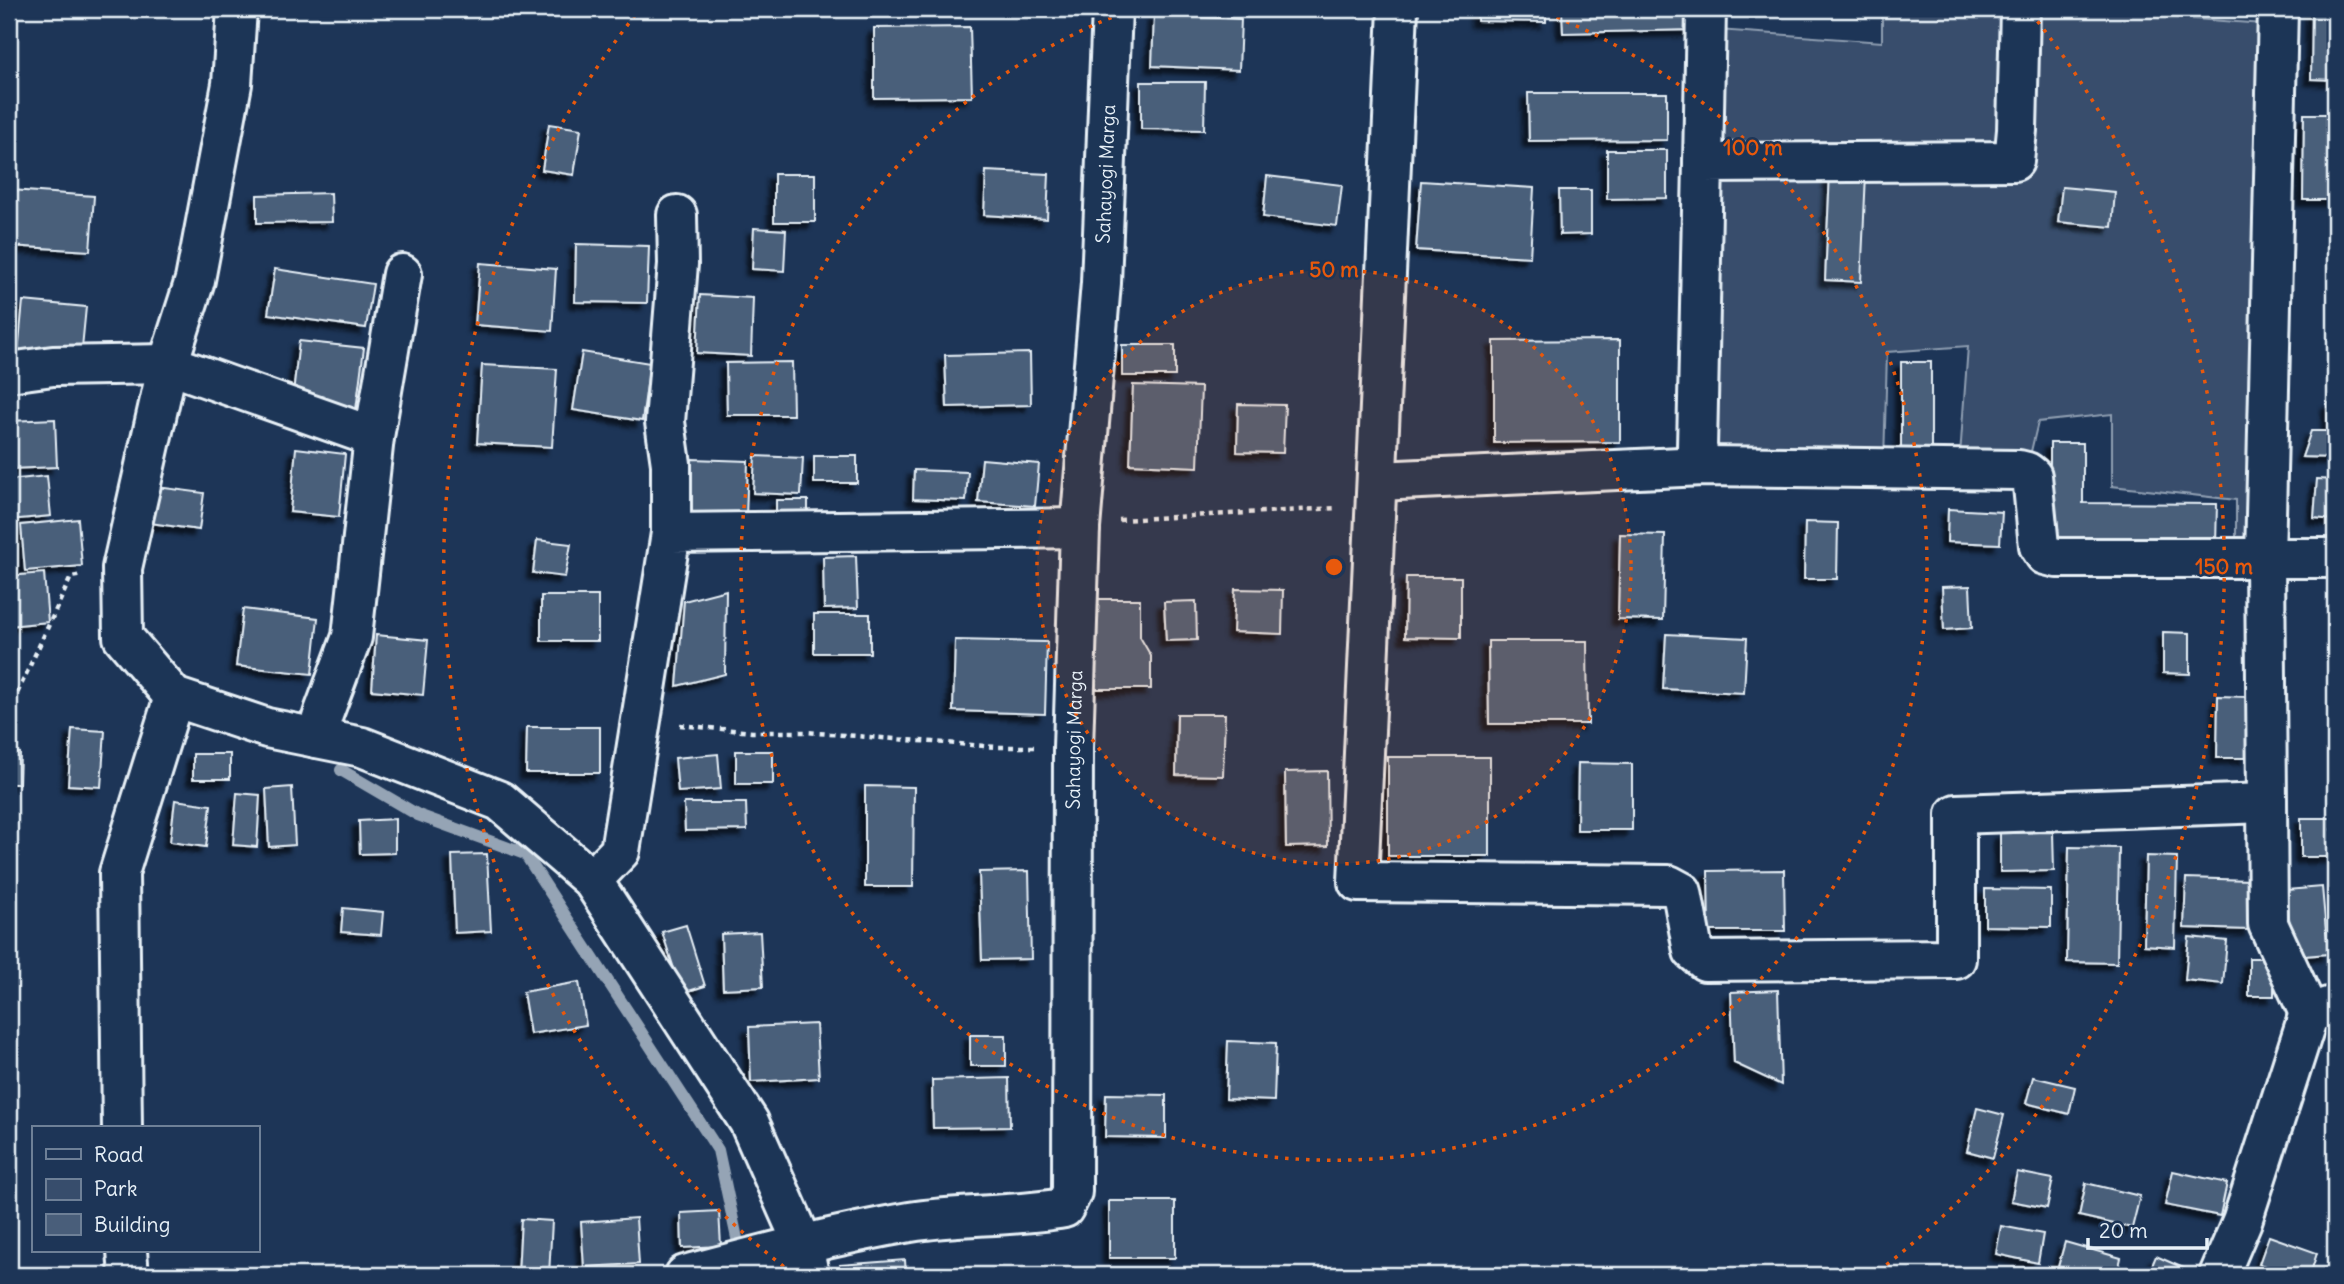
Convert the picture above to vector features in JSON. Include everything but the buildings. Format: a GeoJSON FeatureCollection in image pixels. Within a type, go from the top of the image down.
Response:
{"type":"FeatureCollection","features":[{"type":"Feature","properties":{"kind":"street"},"geometry":{"type":"LineString","coordinates":[[237,9],[232,84],[195,280],[169,364],[122,568],[123,637],[174,697],[267,728],[362,747],[500,801],[592,880],[749,1122],[806,1259],[685,1275]]}},
{"type":"Feature","properties":{"kind":"street","name":"Sahayogi Marga"},"geometry":{"type":"LineString","coordinates":[[806,1259],[912,1222],[1064,1208],[1072,1192],[1073,748],[1080,528],[1101,283],[1112,9]]}},
{"type":"Feature","properties":{"kind":"street"},"geometry":{"type":"LineString","coordinates":[[1398,9],[1357,882],[1669,885],[1682,892],[1693,951],[1705,961],[1956,958],[1956,814],[2267,803]]}},
{"type":"Feature","properties":{"kind":"street"},"geometry":{"type":"LineString","coordinates":[[1703,466],[1697,448],[1706,9]]}},
{"type":"Feature","properties":{"kind":"street"},"geometry":{"type":"LineString","coordinates":[[1703,163],[2014,162],[2020,9]]}},
{"type":"Feature","properties":{"kind":"street"},"geometry":{"type":"LineString","coordinates":[[2219,1275],[2322,1009],[2268,924],[2265,558],[2278,9]]}},
{"type":"Feature","properties":{"kind":"street"},"geometry":{"type":"LineString","coordinates":[[592,880],[620,851],[671,533],[671,464],[665,422],[678,264],[677,215]]}},
{"type":"Feature","properties":{"kind":"street"},"geometry":{"type":"LineString","coordinates":[[316,738],[352,637],[373,437],[402,274]]}},
{"type":"Feature","properties":{"kind":"street"},"geometry":{"type":"LineString","coordinates":[[9,372],[53,366],[169,364],[373,437]]}},
{"type":"Feature","properties":{"kind":"street"},"geometry":{"type":"LineString","coordinates":[[1377,493],[1703,466],[2019,470],[2027,471],[2032,476],[2039,546],[2045,555],[2057,558],[2335,558]]}},
{"type":"Feature","properties":{"kind":"street"},"geometry":{"type":"LineString","coordinates":[[671,533],[1080,528]]}},
{"type":"Feature","properties":{"kind":"street"},"geometry":{"type":"LineString","coordinates":[[122,1126],[119,873],[174,697]]}},
{"type":"Feature","properties":{"kind":"street"},"geometry":{"type":"LineString","coordinates":[[127,1252],[129,1275]]}},
{"type":"Feature","properties":{"kind":"path"},"geometry":{"type":"LineString","coordinates":[[1080,528],[1121,519],[1377,493]]}},
{"type":"Feature","properties":{"kind":"path"},"geometry":{"type":"LineString","coordinates":[[9,711],[71,578],[122,568]]}},
{"type":"Feature","properties":{"kind":"path"},"geometry":{"type":"LineString","coordinates":[[641,721],[752,733],[805,732],[997,747],[1073,748]]}},
{"type":"Feature","properties":{"kind":"green space"},"geometry":{"type":"Polygon","coordinates":[[[1882,9],[2169,9],[2169,17],[2277,25],[2265,558],[2236,558],[2236,500],[2112,486],[2112,414],[2038,422],[2029,460],[1960,456],[1968,346],[1887,352],[1884,463],[1712,460],[1718,30],[1882,42],[1882,9]]]}},
{"type":"Feature","properties":{"kind":"waterway"},"geometry":{"type":"LineString","coordinates":[[341,770],[418,815],[525,854],[718,1150],[741,1257]]}}]}
